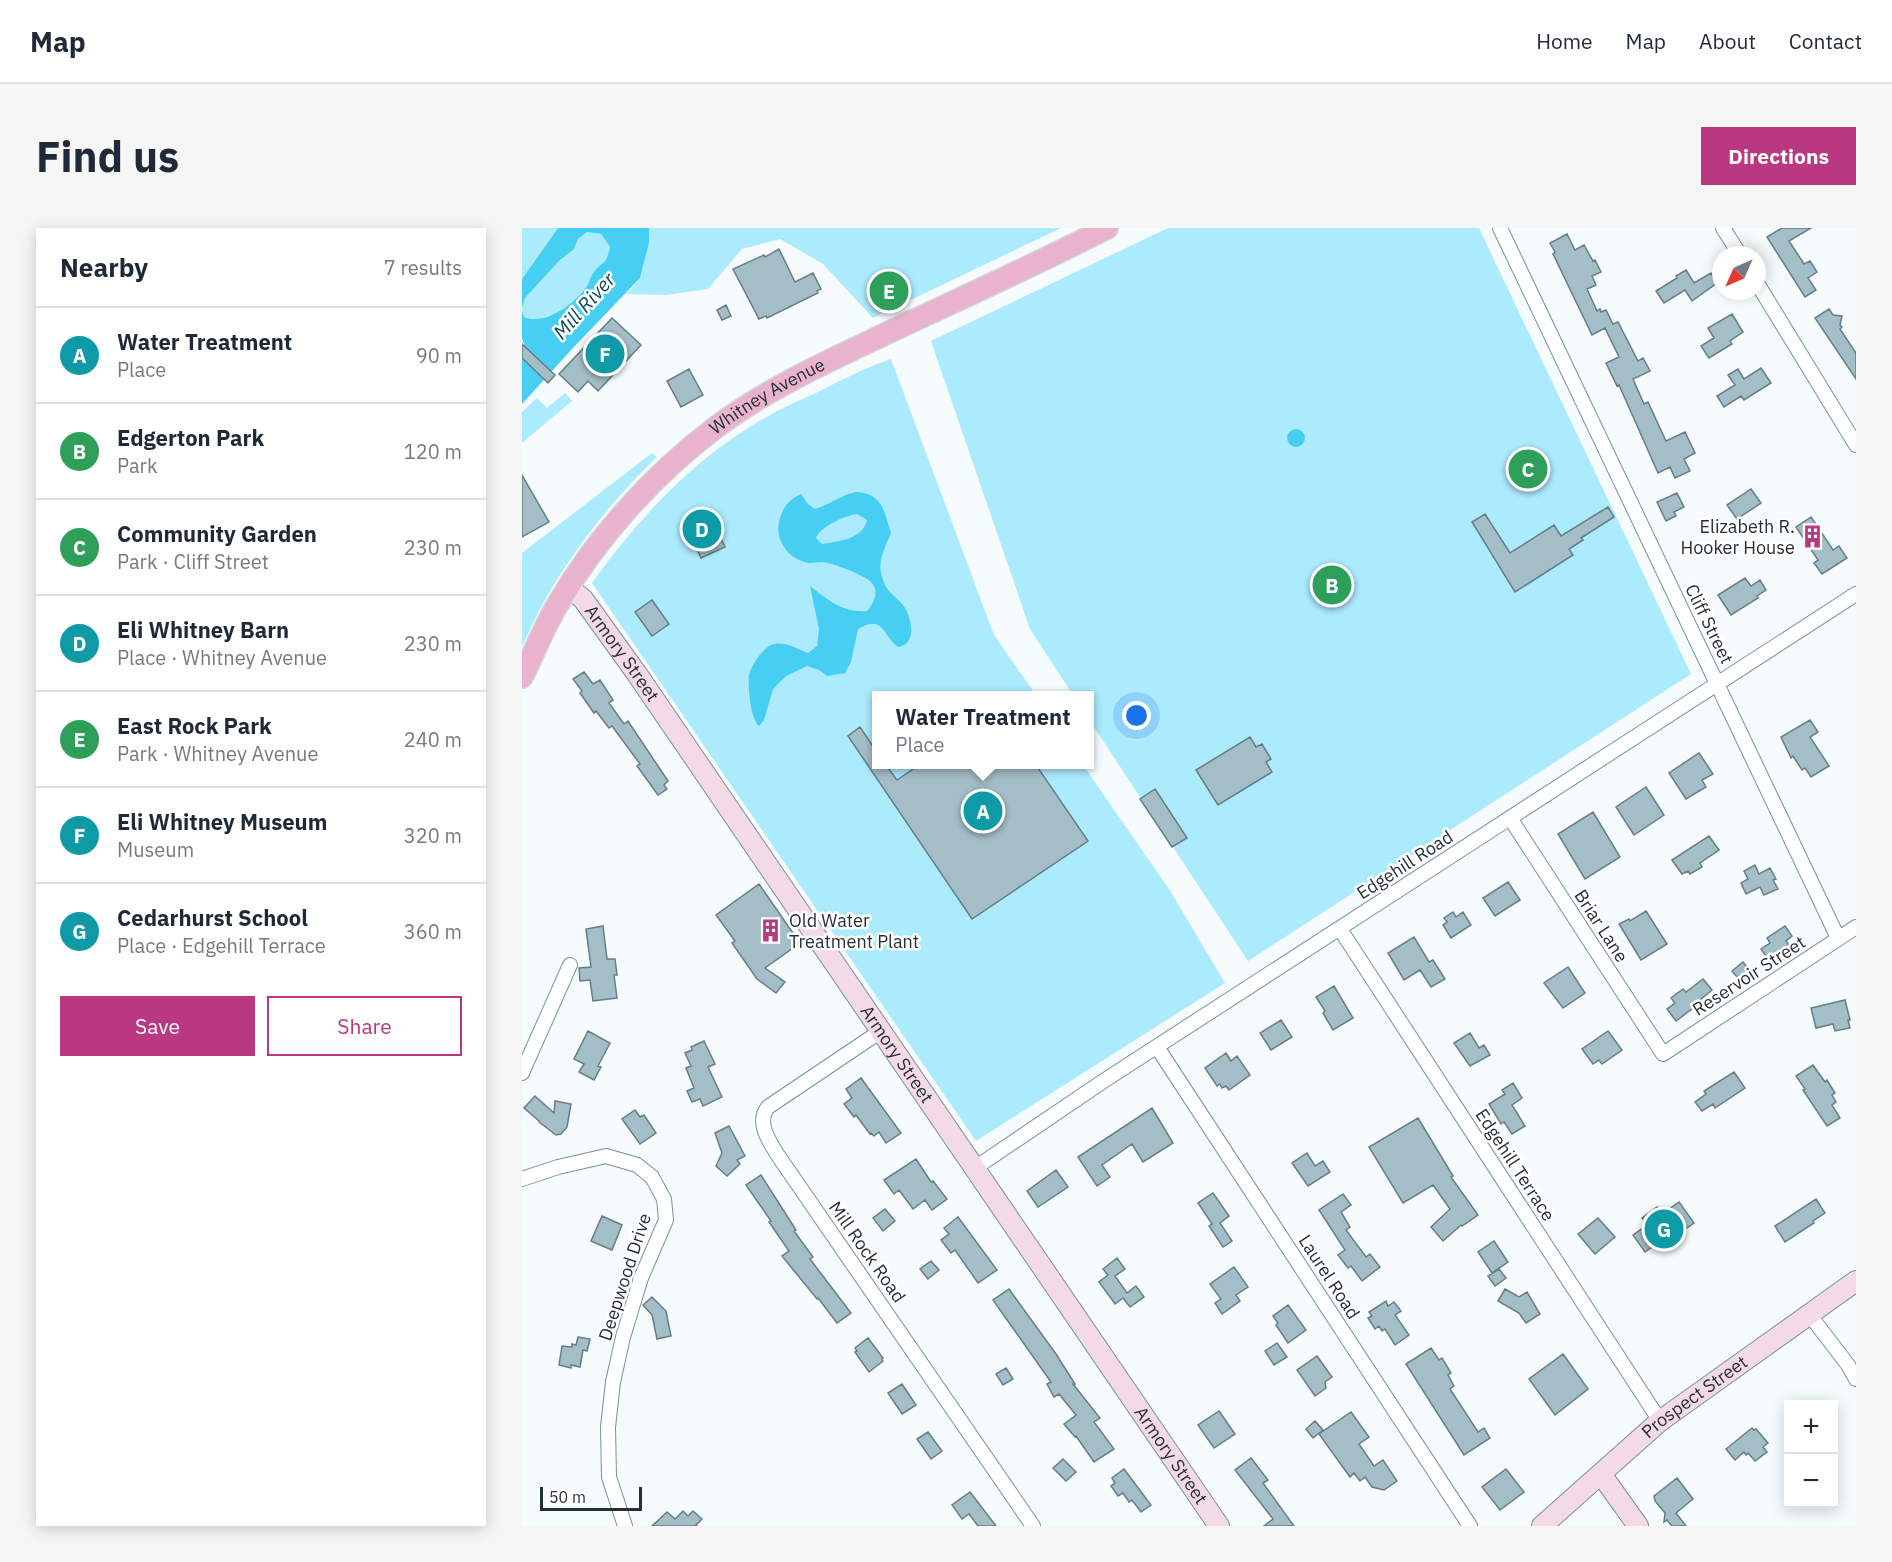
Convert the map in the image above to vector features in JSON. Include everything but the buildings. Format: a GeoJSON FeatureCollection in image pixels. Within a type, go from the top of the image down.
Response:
{"type":"FeatureCollection","features":[{"type":"Feature","properties":{"kind":"main road","name":"Whitney Avenue"},"geometry":{"type":"LineString","coordinates":[[522,677],[546,626],[568,587],[606,536],[646,490],[681,455],[716,427],[795,379],[850,350],[1102,229]]}},
{"type":"Feature","properties":{"kind":"main road","name":"Armory Street"},"geometry":{"type":"LineString","coordinates":[[568,587],[583,599],[637,674],[1219,1526]]}},
{"type":"Feature","properties":{"kind":"main road","name":"Prospect Street"},"geometry":{"type":"LineString","coordinates":[[1542,1526],[1660,1421],[1856,1281]]}},
{"type":"Feature","properties":{"kind":"main road"},"geometry":{"type":"LineString","coordinates":[[1601,1474],[1638,1526]]}},
{"type":"Feature","properties":{"kind":"street","name":"Cliff Street"},"geometry":{"type":"LineString","coordinates":[[1500,228],[1838,938]]}},
{"type":"Feature","properties":{"kind":"street"},"geometry":{"type":"LineString","coordinates":[[1723,228],[1734,246]]}},
{"type":"Feature","properties":{"kind":"street"},"geometry":{"type":"LineString","coordinates":[[1766,298],[1856,445]]}},
{"type":"Feature","properties":{"kind":"street","name":"Edgehill Road"},"geometry":{"type":"LineString","coordinates":[[975,1168],[1157,1047],[1856,594]]}},
{"type":"Feature","properties":{"kind":"street","name":"Briar Lane"},"geometry":{"type":"LineString","coordinates":[[1510,818],[1663,1054]]}},
{"type":"Feature","properties":{"kind":"street","name":"Reservoir Street"},"geometry":{"type":"LineString","coordinates":[[1663,1054],[1856,927]]}},
{"type":"Feature","properties":{"kind":"street","name":"Edgehill Terrace"},"geometry":{"type":"LineString","coordinates":[[1340,929],[1660,1421]]}},
{"type":"Feature","properties":{"kind":"street"},"geometry":{"type":"LineString","coordinates":[[522,1073],[570,964]]}},
{"type":"Feature","properties":{"kind":"street","name":"Mill Rock Road"},"geometry":{"type":"LineString","coordinates":[[881,1031],[768,1107],[763,1119],[765,1130],[777,1154],[1034,1526]]}},
{"type":"Feature","properties":{"kind":"street","name":"Laurel Road"},"geometry":{"type":"LineString","coordinates":[[1157,1047],[1470,1526]]}},
{"type":"Feature","properties":{"kind":"street","name":"Deepwood Drive"},"geometry":{"type":"LineString","coordinates":[[522,1179],[558,1167],[606,1156],[637,1165],[652,1177],[664,1199],[666,1220],[641,1278],[623,1337],[613,1382],[608,1427],[609,1477],[625,1526]]}},
{"type":"Feature","properties":{"kind":"street"},"geometry":{"type":"LineString","coordinates":[[1809,1314],[1856,1379]]}},
{"type":"Feature","properties":{"kind":"shaded area"},"geometry":{"type":"Polygon","coordinates":[[[522,228],[558,228],[522,279],[522,228]]]}},
{"type":"Feature","properties":{"kind":"shaded area"},"geometry":{"type":"Polygon","coordinates":[[[649,228],[1061,228],[873,318],[823,264],[780,239],[742,249],[708,289],[666,295],[627,294],[640,278],[649,243],[649,228]]]}},
{"type":"Feature","properties":{"kind":"shaded area"},"geometry":{"type":"Polygon","coordinates":[[[1168,228],[1479,228],[1691,674],[1248,961],[1094,727],[1094,691],[1070,691],[1030,629],[931,341],[1168,228]]]}},
{"type":"Feature","properties":{"kind":"shaded area"},"geometry":{"type":"Polygon","coordinates":[[[587,232],[601,234],[610,247],[607,262],[593,274],[588,285],[572,303],[554,314],[536,320],[524,317],[522,307],[525,298],[559,261],[574,249],[578,239],[587,232]]]}},
{"type":"Feature","properties":{"kind":"shaded area"},"geometry":{"type":"Polygon","coordinates":[[[891,359],[994,635],[1033,691],[872,691],[872,769],[1086,769],[1169,889],[1225,983],[976,1141],[592,583],[628,536],[668,492],[713,453],[763,419],[891,359]]]}},
{"type":"Feature","properties":{"kind":"shaded area"},"geometry":{"type":"Polygon","coordinates":[[[565,393],[572,401],[522,443],[522,412],[537,398],[547,408],[565,393]]]}},
{"type":"Feature","properties":{"kind":"shaded area"},"geometry":{"type":"Polygon","coordinates":[[[652,453],[657,457],[611,506],[571,559],[547,596],[522,646],[522,553],[652,453]]]}},
{"type":"Feature","properties":{"kind":"water","name":"Mill River"},"geometry":{"type":"Polygon","coordinates":[[[558,228],[649,228],[649,243],[640,278],[522,404],[522,348],[524,345],[522,310],[524,317],[533,319],[550,316],[568,306],[582,293],[593,273],[605,261],[610,247],[601,234],[587,232],[578,239],[574,249],[559,261],[525,298],[522,307],[522,279],[558,228]]]}},
{"type":"Feature","properties":{"kind":"water"},"geometry":{"type":"Polygon","coordinates":[[[1296,429],[1302,432],[1305,438],[1302,444],[1296,447],[1290,444],[1287,438],[1290,432],[1296,429]]]}},
{"type":"Feature","properties":{"kind":"water"},"geometry":{"type":"Polygon","coordinates":[[[851,493],[865,493],[872,496],[884,511],[891,533],[882,558],[881,573],[886,587],[903,605],[907,613],[911,625],[910,637],[904,645],[898,647],[877,625],[866,625],[858,629],[851,662],[845,673],[827,676],[807,666],[786,676],[773,689],[764,720],[759,726],[750,702],[749,687],[749,675],[757,658],[768,647],[776,644],[790,646],[808,653],[817,646],[819,629],[810,586],[830,601],[850,610],[867,611],[874,601],[875,589],[868,579],[832,564],[809,563],[795,558],[781,543],[779,536],[778,529],[782,512],[789,502],[801,494],[815,509],[851,493]],[[857,514],[846,517],[823,529],[816,538],[822,544],[855,536],[867,520],[857,514]]]}},
{"type":"Feature","properties":{"kind":"place","name":"East Rock Park"},"geometry":{"type":"Point","coordinates":[889,291]}},
{"type":"Feature","properties":{"kind":"place","name":"Eli Whitney Museum"},"geometry":{"type":"Point","coordinates":[605,354]}},
{"type":"Feature","properties":{"kind":"place","name":"Community Garden"},"geometry":{"type":"Point","coordinates":[1528,469]}},
{"type":"Feature","properties":{"kind":"place","name":"Eli Whitney Barn"},"geometry":{"type":"Point","coordinates":[702,529]}},
{"type":"Feature","properties":{"kind":"place","name":"Elizabeth R. Hooker House"},"geometry":{"type":"Point","coordinates":[1813,537]}},
{"type":"Feature","properties":{"kind":"place","name":"Edgerton Park"},"geometry":{"type":"Point","coordinates":[1332,585]}},
{"type":"Feature","properties":{"kind":"place","name":"Water Treatment"},"geometry":{"type":"Point","coordinates":[983,811]}},
{"type":"Feature","properties":{"kind":"place","name":"Old Water Treatment Plant"},"geometry":{"type":"Point","coordinates":[771,931]}},
{"type":"Feature","properties":{"kind":"place","name":"Cedarhurst School"},"geometry":{"type":"Point","coordinates":[1664,1229]}}]}
